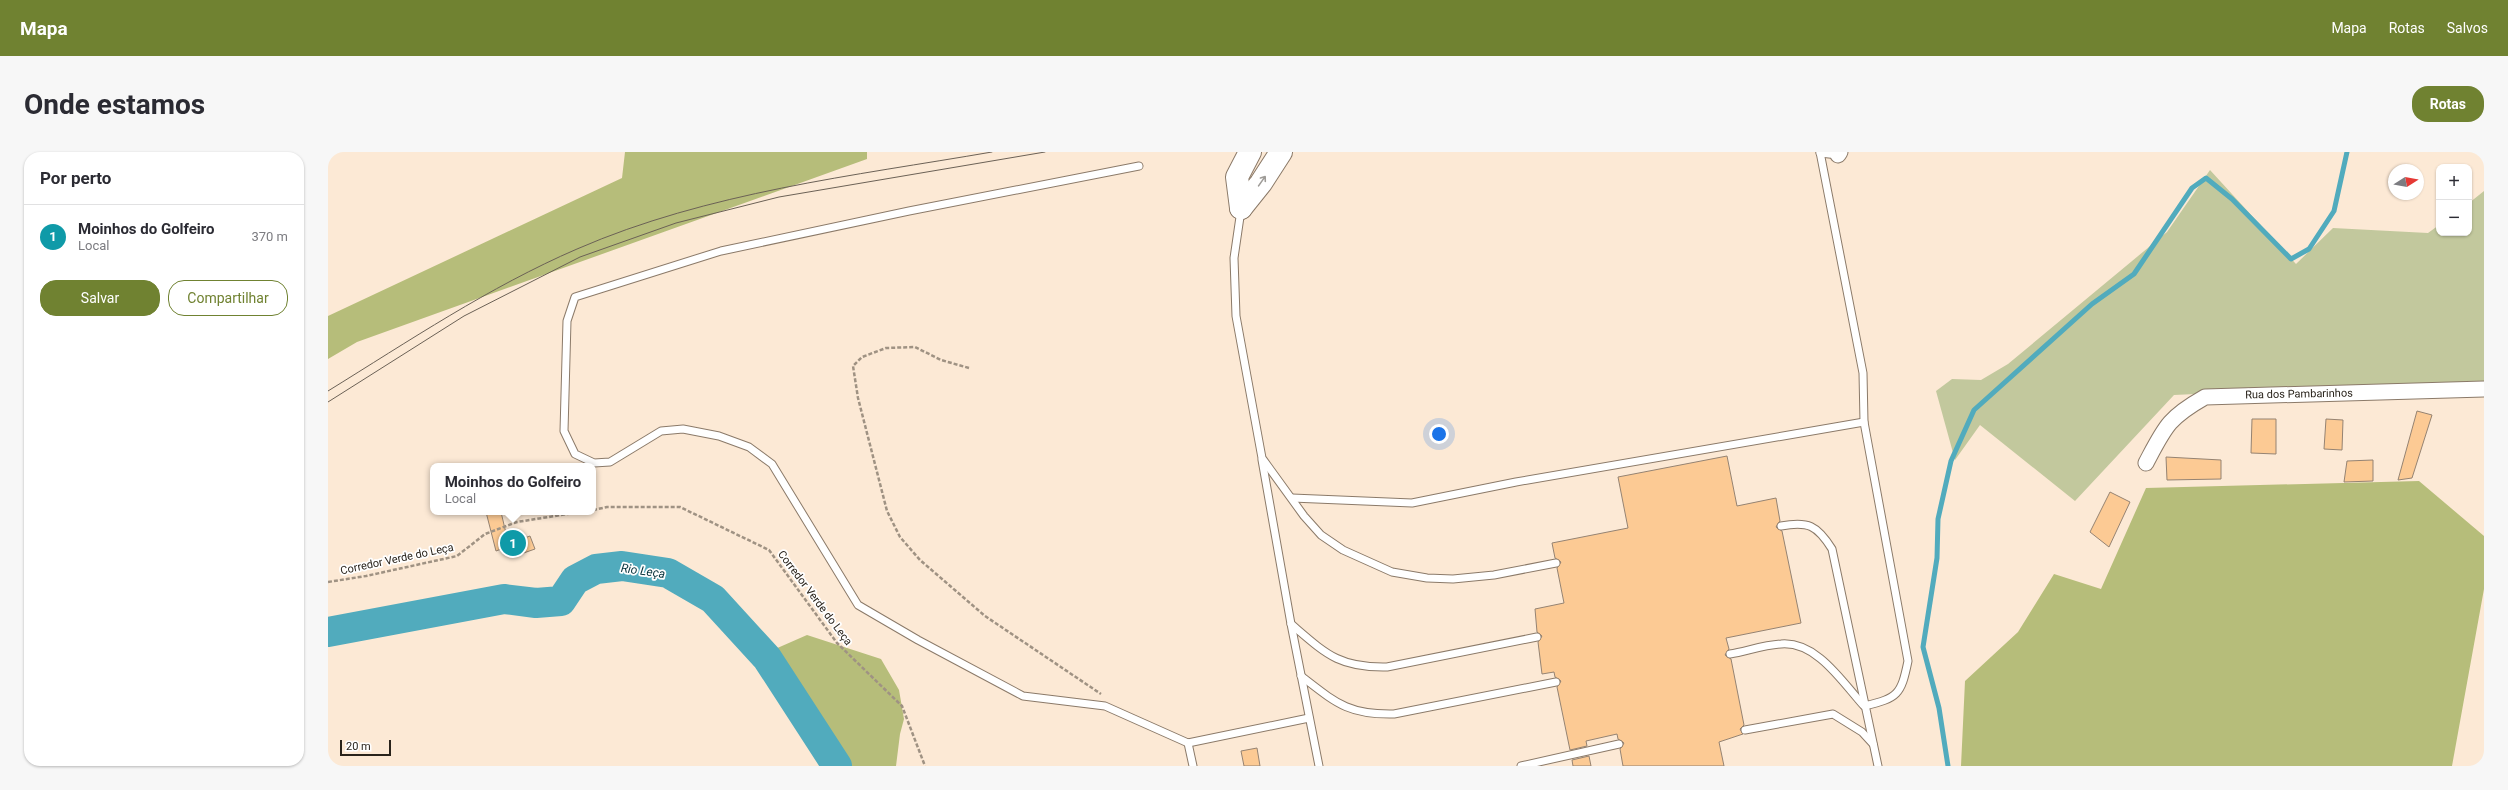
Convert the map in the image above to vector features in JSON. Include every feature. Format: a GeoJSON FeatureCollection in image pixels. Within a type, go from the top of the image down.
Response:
{"type":"FeatureCollection","features":[{"type":"Feature","properties":{"kind":"highway"},"geometry":{"type":"LineString","coordinates":[[1241,208],[1237,177],[1250,152]]}},
{"type":"Feature","properties":{"kind":"highway"},"geometry":{"type":"LineString","coordinates":[[1241,208],[1262,183],[1281,152]]}},
{"type":"Feature","properties":{"kind":"street","name":"Rua dos Pambarinhos"},"geometry":{"type":"LineString","coordinates":[[2146,463],[2167,423],[2185,408],[2205,397],[2484,389]]}},
{"type":"Feature","properties":{"kind":"lane"},"geometry":{"type":"LineString","coordinates":[[1839,153],[1820,153],[1863,373],[1864,422],[1908,661],[1902,687],[1888,700],[1864,706]]}},
{"type":"Feature","properties":{"kind":"lane"},"geometry":{"type":"LineString","coordinates":[[1139,166],[909,211],[721,251],[672,265],[575,297],[567,321],[564,431],[575,454],[594,463],[610,462],[661,431],[683,429],[719,436],[749,446],[772,464],[858,605],[918,640],[1023,696],[1105,706],[1188,743],[1309,718]]}},
{"type":"Feature","properties":{"kind":"lane"},"geometry":{"type":"LineString","coordinates":[[1241,208],[1234,258],[1236,316],[1291,624],[1319,766]]}},
{"type":"Feature","properties":{"kind":"lane"},"geometry":{"type":"LineString","coordinates":[[1292,498],[1412,503],[1516,482],[1864,422]]}},
{"type":"Feature","properties":{"kind":"lane"},"geometry":{"type":"LineString","coordinates":[[1262,458],[1321,535],[1343,550],[1392,572],[1427,578],[1453,579],[1494,575],[1556,563]]}},
{"type":"Feature","properties":{"kind":"lane"},"geometry":{"type":"LineString","coordinates":[[1781,526],[1802,522],[1813,527],[1825,537],[1832,549],[1864,706],[1875,747],[1878,766]]}},
{"type":"Feature","properties":{"kind":"lane"},"geometry":{"type":"LineString","coordinates":[[1291,624],[1333,658],[1347,664],[1368,667],[1387,667],[1538,637]]}},
{"type":"Feature","properties":{"kind":"lane"},"geometry":{"type":"LineString","coordinates":[[1730,654],[1782,644],[1805,647],[1837,675],[1864,706]]}},
{"type":"Feature","properties":{"kind":"lane"},"geometry":{"type":"LineString","coordinates":[[1301,676],[1338,705],[1371,715],[1394,714],[1556,682]]}},
{"type":"Feature","properties":{"kind":"lane"},"geometry":{"type":"LineString","coordinates":[[1745,730],[1833,714],[1862,732],[1875,747]]}},
{"type":"Feature","properties":{"kind":"lane"},"geometry":{"type":"LineString","coordinates":[[1188,743],[1193,766]]}},
{"type":"Feature","properties":{"kind":"lane"},"geometry":{"type":"LineString","coordinates":[[1520,766],[1619,744]]}},
{"type":"Feature","properties":{"kind":"path"},"geometry":{"type":"LineString","coordinates":[[969,368],[941,360],[915,347],[886,348],[862,357],[853,366],[858,398],[887,511],[900,537],[920,560],[985,616],[1100,692],[1105,706]]}},
{"type":"Feature","properties":{"kind":"path","name":"Corredor Verde do Leça"},"geometry":{"type":"LineString","coordinates":[[596,510],[607,508],[680,507],[769,550],[837,643],[902,706],[925,766]]}},
{"type":"Feature","properties":{"kind":"path","name":"Corredor Verde do Leça"},"geometry":{"type":"LineString","coordinates":[[328,582],[366,576],[457,556],[485,534],[517,522],[561,515]]}},
{"type":"Feature","properties":{"kind":"green space"},"geometry":{"type":"Polygon","coordinates":[[[625,152],[867,152],[867,159],[357,342],[328,359],[328,316],[622,178],[625,152]]]}},
{"type":"Feature","properties":{"kind":"green space"},"geometry":{"type":"Polygon","coordinates":[[[2210,170],[2296,264],[2333,228],[2428,233],[2436,227],[2436,236],[2472,236],[2472,201],[2484,191],[2484,381],[2174,395],[2075,501],[1980,425],[1955,460],[1936,391],[1952,379],[1981,380],[2008,364],[2167,232],[2210,170]]]}},
{"type":"Feature","properties":{"kind":"green space"},"geometry":{"type":"Polygon","coordinates":[[[2419,481],[2484,536],[2484,589],[2452,766],[1961,766],[1965,681],[2018,632],[2054,574],[2101,589],[2146,488],[2419,481]]]}},
{"type":"Feature","properties":{"kind":"green space"},"geometry":{"type":"Polygon","coordinates":[[[807,635],[881,659],[899,690],[904,719],[900,734],[896,766],[824,766],[814,741],[771,686],[757,657],[807,635]]]}},
{"type":"Feature","properties":{"kind":"building"},"geometry":{"type":"Polygon","coordinates":[[[2417,411],[2432,415],[2412,478],[2398,480],[2417,411]]]}},
{"type":"Feature","properties":{"kind":"building"},"geometry":{"type":"Polygon","coordinates":[[[2252,419],[2276,419],[2276,454],[2251,453],[2252,419]]]}},
{"type":"Feature","properties":{"kind":"building"},"geometry":{"type":"Polygon","coordinates":[[[2326,419],[2343,420],[2342,450],[2324,449],[2326,419]]]}},
{"type":"Feature","properties":{"kind":"building"},"geometry":{"type":"Polygon","coordinates":[[[1727,456],[1737,506],[1776,498],[1780,521],[1776,527],[1782,531],[1801,623],[1726,638],[1729,649],[1725,655],[1731,659],[1744,725],[1740,729],[1743,734],[1719,742],[1724,766],[1623,766],[1620,749],[1624,743],[1618,739],[1617,734],[1586,741],[1587,746],[1570,750],[1557,687],[1561,681],[1555,677],[1554,672],[1542,674],[1538,642],[1542,636],[1537,632],[1535,609],[1564,603],[1557,568],[1561,562],[1555,558],[1552,543],[1628,528],[1618,477],[1727,456]]]}},
{"type":"Feature","properties":{"kind":"building"},"geometry":{"type":"Polygon","coordinates":[[[2166,457],[2221,460],[2221,479],[2167,480],[2166,457]]]}},
{"type":"Feature","properties":{"kind":"building"},"geometry":{"type":"Polygon","coordinates":[[[2373,460],[2373,481],[2344,482],[2347,461],[2373,460]]]}},
{"type":"Feature","properties":{"kind":"building"},"geometry":{"type":"Polygon","coordinates":[[[2110,492],[2130,502],[2109,547],[2090,532],[2110,492]]]}},
{"type":"Feature","properties":{"kind":"building"},"geometry":{"type":"Polygon","coordinates":[[[487,515],[502,515],[509,546],[496,551],[487,515]]]}},
{"type":"Feature","properties":{"kind":"building"},"geometry":{"type":"Polygon","coordinates":[[[530,536],[535,549],[515,556],[511,543],[530,536]]]}},
{"type":"Feature","properties":{"kind":"building"},"geometry":{"type":"Polygon","coordinates":[[[1257,748],[1260,766],[1244,766],[1241,751],[1257,748]]]}},
{"type":"Feature","properties":{"kind":"building"},"geometry":{"type":"Polygon","coordinates":[[[1589,756],[1591,766],[1573,766],[1572,760],[1589,756]]]}},
{"type":"Feature","properties":{"kind":"waterway"},"geometry":{"type":"LineString","coordinates":[[1948,766],[1939,708],[1923,647],[1937,558],[1938,519],[1951,461],[1974,410],[2092,304],[2134,274],[2192,188],[2206,178],[2232,199],[2291,259],[2309,249],[2334,211],[2347,152]]}},
{"type":"Feature","properties":{"kind":"waterway","name":"Rio Leça"},"geometry":{"type":"LineString","coordinates":[[328,632],[504,599],[536,603],[561,601],[575,580],[596,569],[622,566],[668,573],[713,599],[767,658],[837,766]]}},
{"type":"Feature","properties":{"kind":"tram line"},"geometry":{"type":"LineString","coordinates":[[328,391],[419,334],[512,280],[577,249],[627,229],[678,213],[782,188],[992,152]]}},
{"type":"Feature","properties":{"kind":"tram line"},"geometry":{"type":"LineString","coordinates":[[328,402],[464,316],[580,257],[676,223],[779,197],[1045,152]]}},
{"type":"Feature","properties":{"kind":"place","name":"Moinhos do Golfeiro"},"geometry":{"type":"Point","coordinates":[513,543]}}]}
